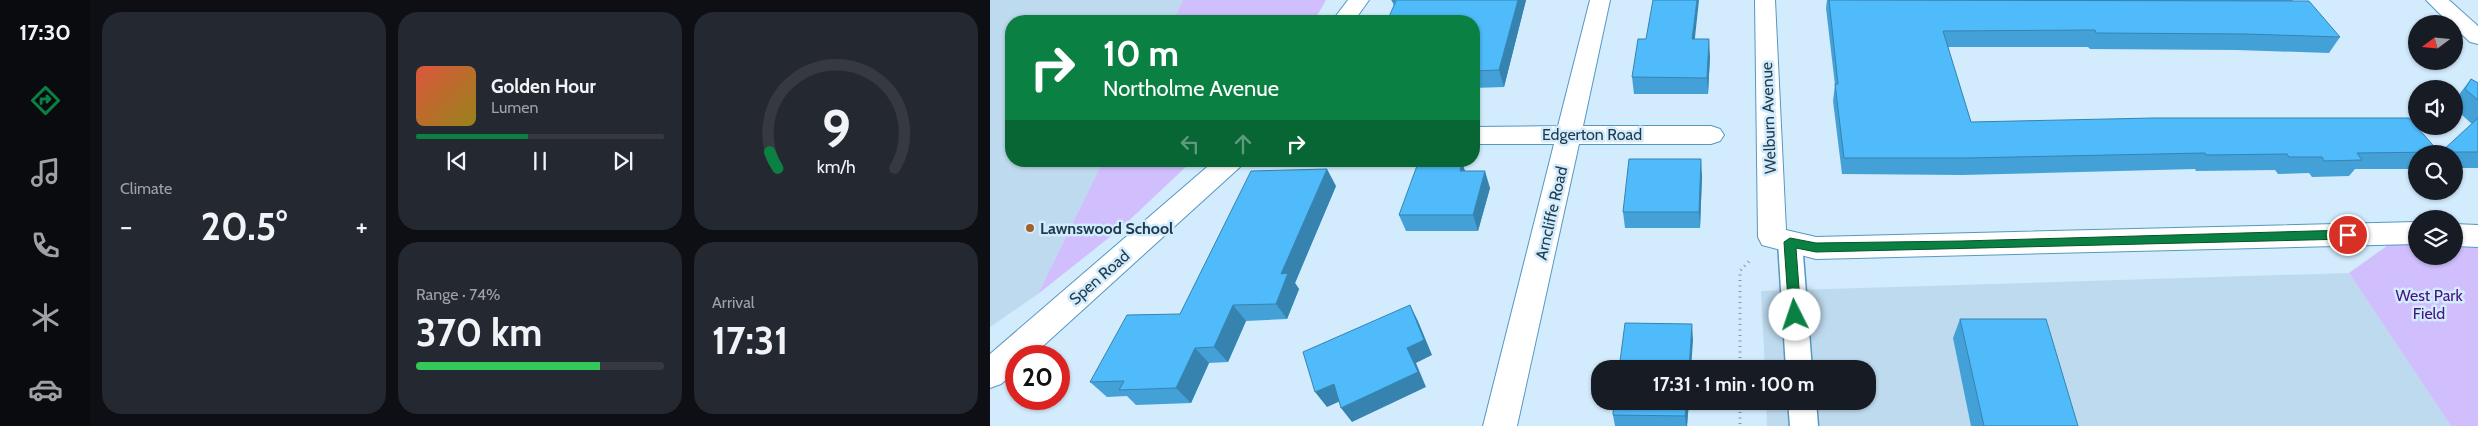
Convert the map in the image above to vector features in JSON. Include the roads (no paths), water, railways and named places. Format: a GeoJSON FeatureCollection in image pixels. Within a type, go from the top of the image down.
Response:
{"type":"FeatureCollection","features":[{"type":"Feature","properties":{"kind":"street"},"geometry":{"type":"LineString","coordinates":[[1348,15],[1359,0]]}},
{"type":"Feature","properties":{"kind":"street","name":"Arncliffe Road"},"geometry":{"type":"LineString","coordinates":[[1500,426],[1600,0]]}},
{"type":"Feature","properties":{"kind":"street","name":"Welburn Avenue"},"geometry":{"type":"LineString","coordinates":[[1765,0],[1781,240]]}},
{"type":"Feature","properties":{"kind":"street"},"geometry":{"type":"LineString","coordinates":[[2436,0],[2478,37]]}},
{"type":"Feature","properties":{"kind":"street","name":"Edgerton Road"},"geometry":{"type":"LineString","coordinates":[[1480,136],[1570,134],[1711,135]]}},
{"type":"Feature","properties":{"kind":"street","name":"Spen Road"},"geometry":{"type":"LineString","coordinates":[[990,374],[1224,167]]}},
{"type":"Feature","properties":{"kind":"street"},"geometry":{"type":"LineString","coordinates":[[1781,240],[1816,248],[2408,234]]}},
{"type":"Feature","properties":{"kind":"street"},"geometry":{"type":"LineString","coordinates":[[2463,235],[2478,236]]}},
{"type":"Feature","properties":{"kind":"lane"},"geometry":{"type":"LineString","coordinates":[[1781,240],[1798,360]]}},
{"type":"Feature","properties":{"kind":"lane"},"geometry":{"type":"LineString","coordinates":[[1803,410],[1804,426]]}},
{"type":"Feature","properties":{"kind":"place","name":"Lawnswood School"},"geometry":{"type":"Point","coordinates":[1030,228]}},
{"type":"Feature","properties":{"kind":"park label","name":"West Park Field"},"geometry":{"type":"Point","coordinates":[2429,304]}}]}
